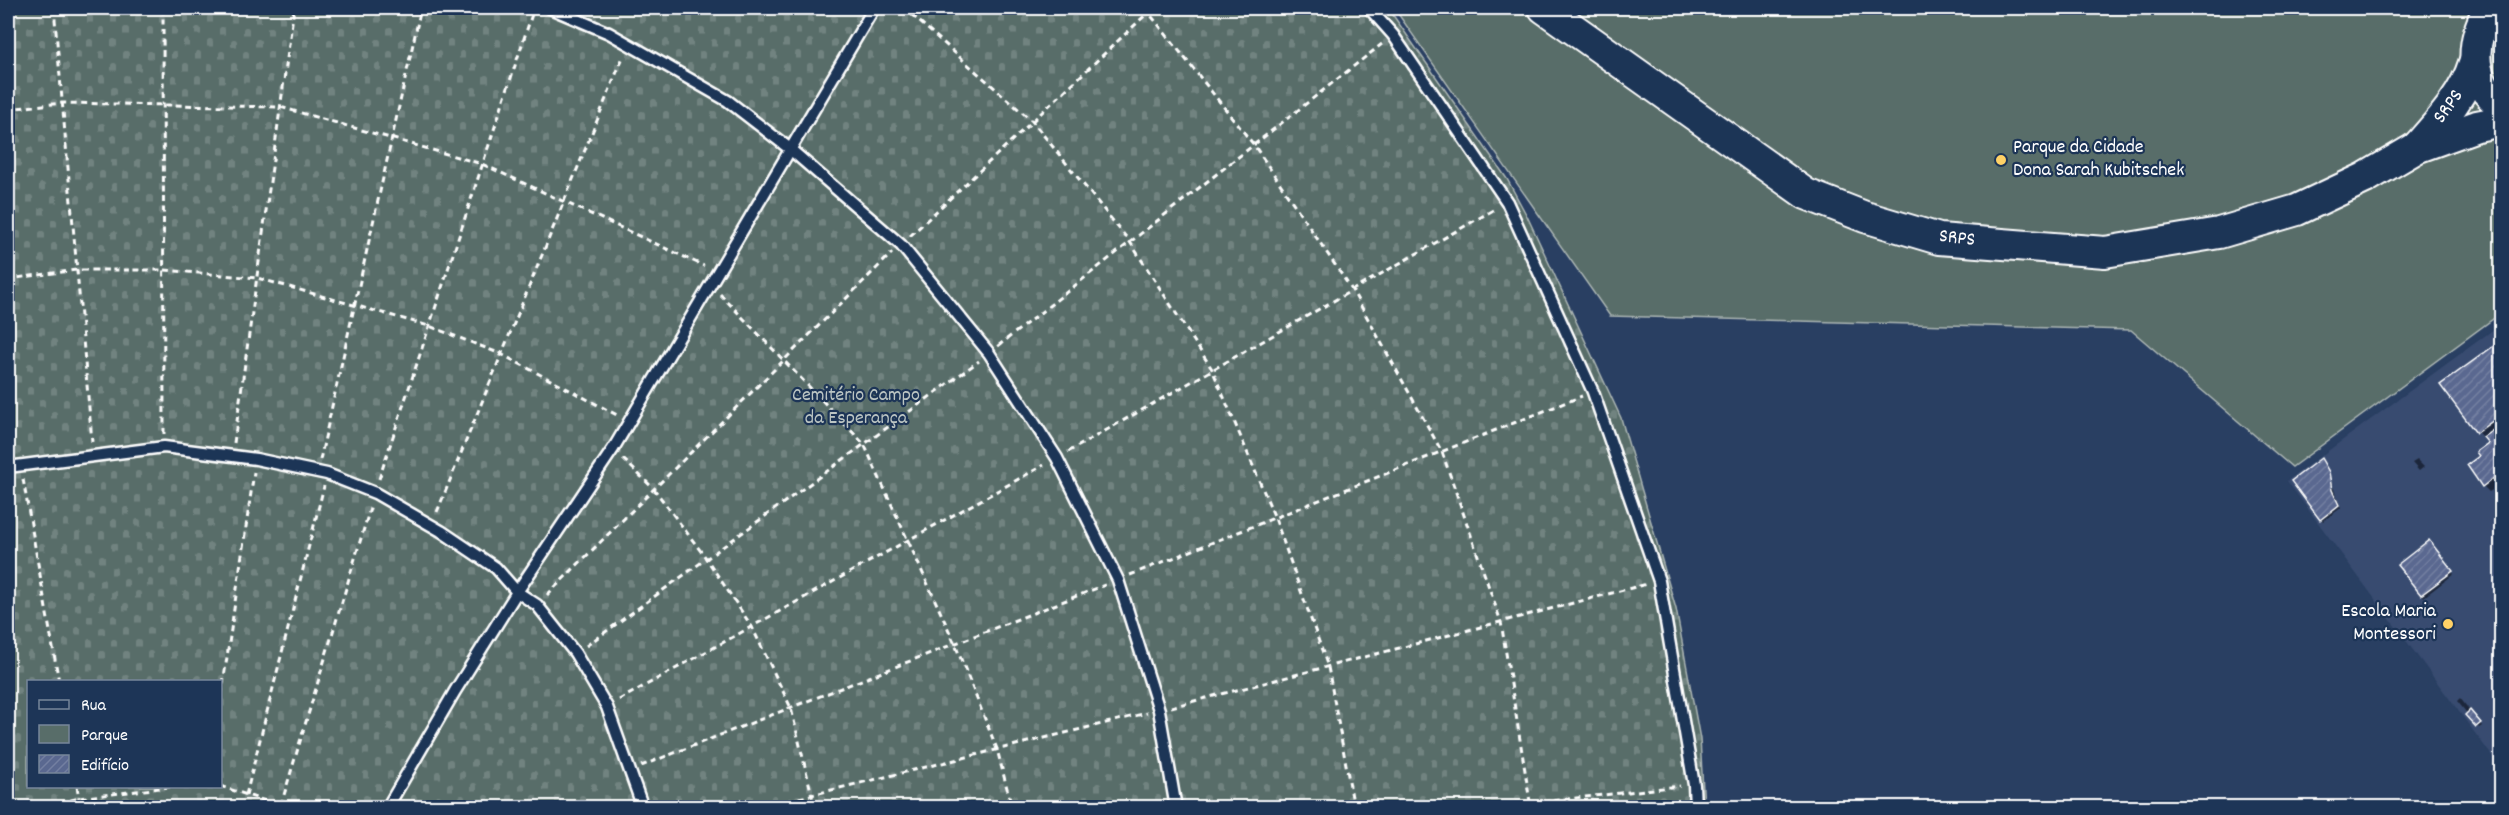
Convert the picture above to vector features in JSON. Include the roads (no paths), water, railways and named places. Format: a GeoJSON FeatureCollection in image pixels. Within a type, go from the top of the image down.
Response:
{"type":"FeatureCollection","features":[{"type":"Feature","properties":{"kind":"main road","name":"SRPS"},"geometry":{"type":"LineString","coordinates":[[1544,8],[1806,194],[1865,217],[1939,239],[2105,252],[2219,233],[2297,210],[2365,178],[2416,148],[2477,126],[2502,121]]}},
{"type":"Feature","properties":{"kind":"main road"},"geometry":{"type":"LineString","coordinates":[[2489,8],[2477,36],[2474,63],[2480,83],[2489,96],[2502,106]]}},
{"type":"Feature","properties":{"kind":"main road","name":"SRPS"},"geometry":{"type":"LineString","coordinates":[[2416,148],[2446,114],[2470,77],[2474,63]]}},
{"type":"Feature","properties":{"kind":"lane"},"geometry":{"type":"LineString","coordinates":[[550,8],[628,44],[728,101],[790,149],[901,245],[989,353],[1057,458],[1118,580],[1159,710],[1176,807]]}},
{"type":"Feature","properties":{"kind":"lane"},"geometry":{"type":"LineString","coordinates":[[387,807],[517,591],[613,449],[874,8]]}},
{"type":"Feature","properties":{"kind":"lane"},"geometry":{"type":"LineString","coordinates":[[1369,8],[1393,35],[1507,202],[1593,392],[1659,581],[1694,785],[1695,807]]}},
{"type":"Feature","properties":{"kind":"lane"},"geometry":{"type":"LineString","coordinates":[[8,467],[164,447],[256,459],[322,473],[375,493],[432,525],[496,568],[517,591],[537,605],[575,654],[608,707],[643,807]]}},
{"type":"Feature","properties":{"kind":"place","name":"Parque da Cidade Dona Sarah Kubitschek"},"geometry":{"type":"Point","coordinates":[2001,160]}},
{"type":"Feature","properties":{"kind":"place","name":"Escola Maria Montessori"},"geometry":{"type":"Point","coordinates":[2448,624]}},
{"type":"Feature","properties":{"kind":"park label","name":"Cemitério Campo da Esperança"},"geometry":{"type":"Point","coordinates":[856,408]}}]}
